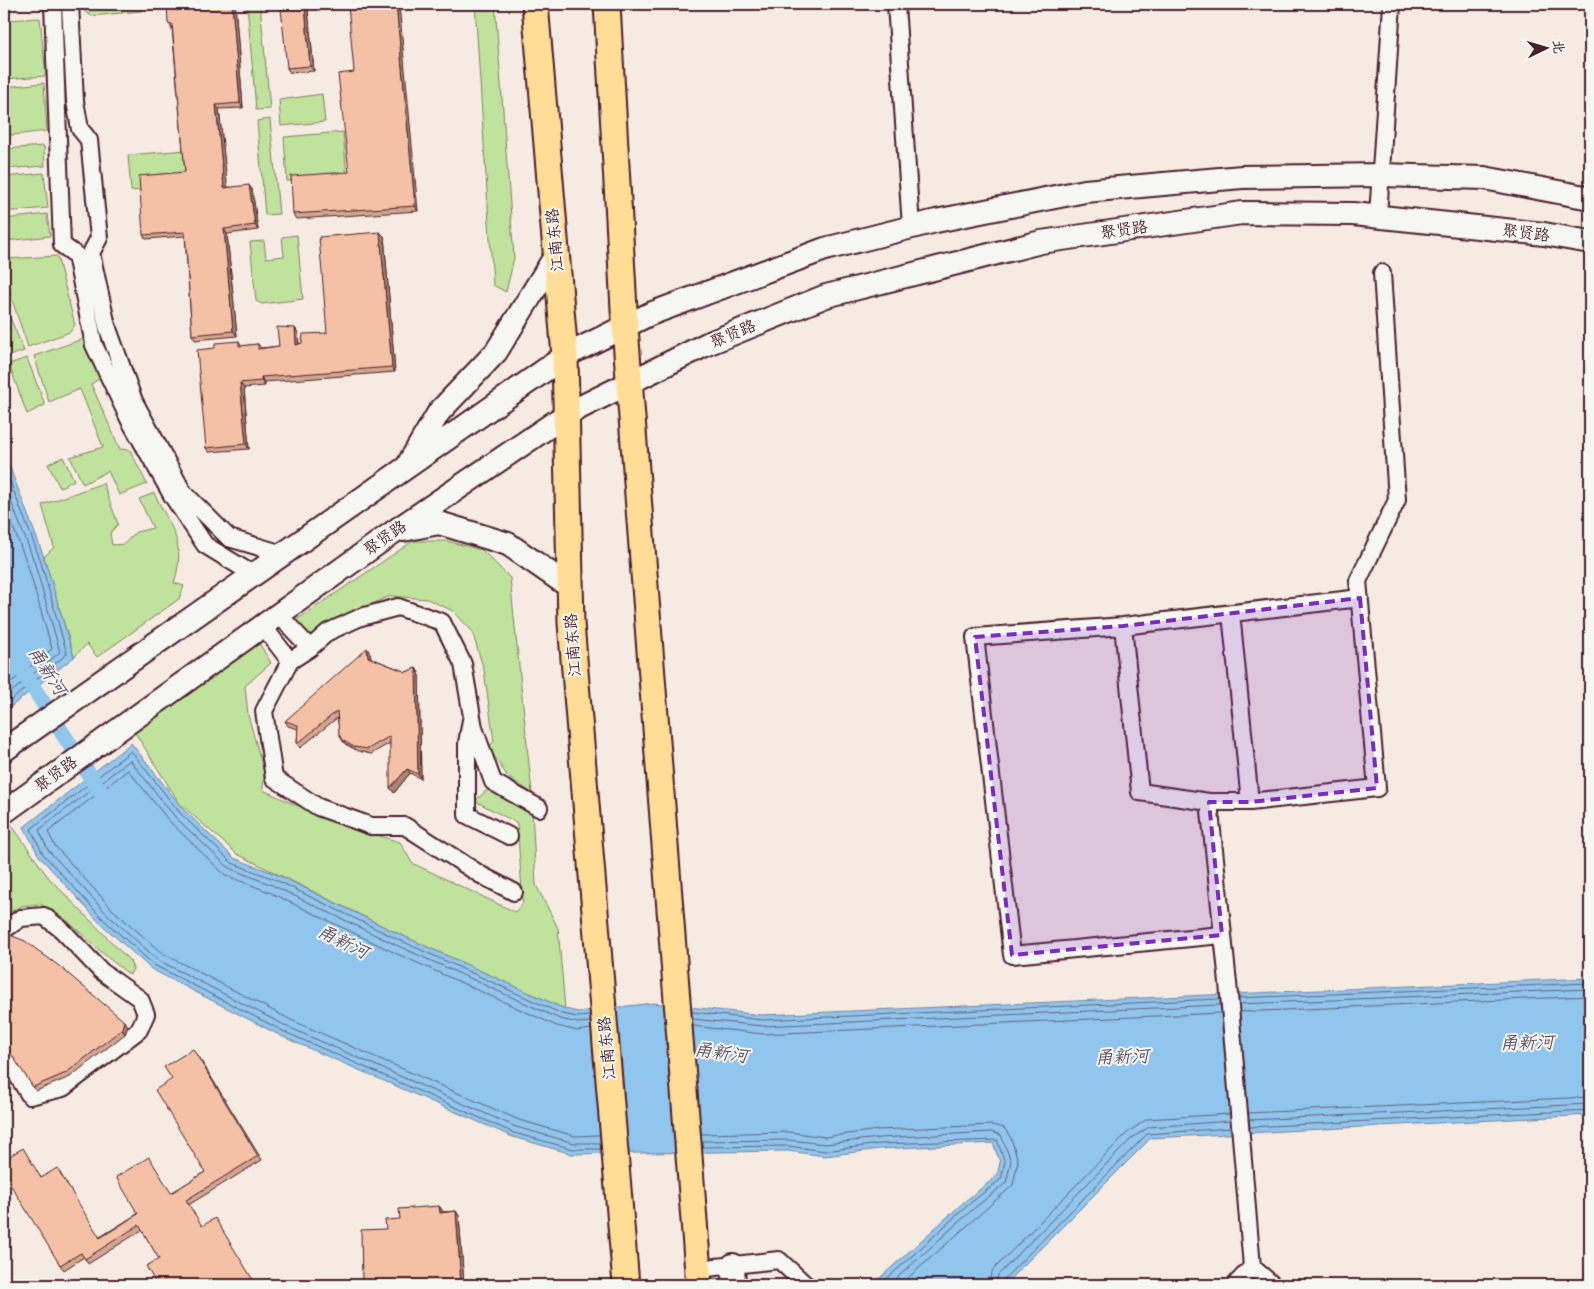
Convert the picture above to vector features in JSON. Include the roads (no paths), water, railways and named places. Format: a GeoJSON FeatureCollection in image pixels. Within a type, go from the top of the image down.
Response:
{"type":"FeatureCollection","features":[{"type":"Feature","properties":{"kind":"main road","name":"江南东路"},"geometry":{"type":"LineString","coordinates":[[535,4],[565,356],[570,623],[626,1285]]}},
{"type":"Feature","properties":{"kind":"main road"},"geometry":{"type":"LineString","coordinates":[[607,4],[625,328],[631,383],[699,1277]]}},
{"type":"Feature","properties":{"kind":"main road"},"geometry":{"type":"LineString","coordinates":[[4,750],[565,356],[650,314],[825,249],[911,227],[1085,191],[1242,177],[1381,175],[1484,178],[1590,198]]}},
{"type":"Feature","properties":{"kind":"main road","name":"聚贤路"},"geometry":{"type":"LineString","coordinates":[[4,812],[392,533],[567,414],[707,344],[826,296],[1041,242],[1242,213],[1378,216],[1544,234],[1590,242]]}},
{"type":"Feature","properties":{"kind":"main road"},"geometry":{"type":"LineString","coordinates":[[406,469],[439,412],[496,352],[556,255]]}},
{"type":"Feature","properties":{"kind":"main road"},"geometry":{"type":"LineString","coordinates":[[392,533],[439,523],[508,544],[570,587]]}},
{"type":"Feature","properties":{"kind":"street"},"geometry":{"type":"LineString","coordinates":[[53,4],[62,245],[76,256],[94,346],[129,419],[173,497],[205,545],[247,580]]}},
{"type":"Feature","properties":{"kind":"street"},"geometry":{"type":"LineString","coordinates":[[70,4],[76,101],[80,129],[89,140],[99,238],[90,253],[107,326],[134,401],[183,492],[229,538],[283,554]]}},
{"type":"Feature","properties":{"kind":"street"},"geometry":{"type":"LineString","coordinates":[[896,4],[911,227]]}},
{"type":"Feature","properties":{"kind":"street"},"geometry":{"type":"LineString","coordinates":[[1378,216],[1392,4]]}},
{"type":"Feature","properties":{"kind":"street"},"geometry":{"type":"LineString","coordinates":[[1124,626],[1140,792],[1209,802],[1250,802],[1377,788],[1358,581],[1397,500],[1382,273]]}},
{"type":"Feature","properties":{"kind":"street"},"geometry":{"type":"LineString","coordinates":[[1222,935],[1012,955],[974,637],[1124,626],[1360,598]]}},
{"type":"Feature","properties":{"kind":"street"},"geometry":{"type":"LineString","coordinates":[[514,892],[481,875],[405,826],[371,826],[318,807],[274,778],[264,711],[290,661],[310,648],[328,632],[361,617],[398,607],[442,622],[463,664],[472,717],[493,782],[539,808]]}},
{"type":"Feature","properties":{"kind":"street"},"geometry":{"type":"LineString","coordinates":[[1231,613],[1250,802]]}},
{"type":"Feature","properties":{"kind":"street"},"geometry":{"type":"LineString","coordinates":[[271,620],[310,648]]}},
{"type":"Feature","properties":{"kind":"street"},"geometry":{"type":"LineString","coordinates":[[271,620],[290,661]]}},
{"type":"Feature","properties":{"kind":"street"},"geometry":{"type":"LineString","coordinates":[[472,717],[467,743],[467,816],[509,836]]}},
{"type":"Feature","properties":{"kind":"street"},"geometry":{"type":"LineString","coordinates":[[1209,802],[1228,983],[1252,1267],[1273,1285]]}},
{"type":"Feature","properties":{"kind":"street"},"geometry":{"type":"LineString","coordinates":[[4,930],[21,918],[44,916],[62,930],[101,971],[140,999],[146,1014],[140,1030],[63,1088],[30,1096],[4,1054]]}},
{"type":"Feature","properties":{"kind":"street"},"geometry":{"type":"LineString","coordinates":[[699,1277],[733,1275],[779,1260],[806,1285]]}},
{"type":"Feature","properties":{"kind":"street"},"geometry":{"type":"LineString","coordinates":[[1235,1285],[1252,1267]]}},
{"type":"Feature","properties":{"kind":"water"},"geometry":{"type":"Polygon","coordinates":[[[4,452],[44,557],[74,657],[4,712],[4,452]]]}},
{"type":"Feature","properties":{"kind":"water"},"geometry":{"type":"Polygon","coordinates":[[[131,743],[184,810],[234,858],[276,874],[399,934],[565,1009],[578,1012],[653,1003],[762,1015],[1590,978],[1590,1115],[1151,1138],[1004,1285],[872,1285],[965,1201],[997,1176],[1000,1162],[993,1143],[880,1149],[825,1156],[788,1151],[572,1154],[513,1137],[283,1037],[151,969],[100,923],[39,856],[24,827],[131,743]]]}},
{"type":"Feature","properties":{"kind":"waterway","name":"甬新河"},"geometry":{"type":"LineString","coordinates":[[4,642],[101,793]]}}]}
